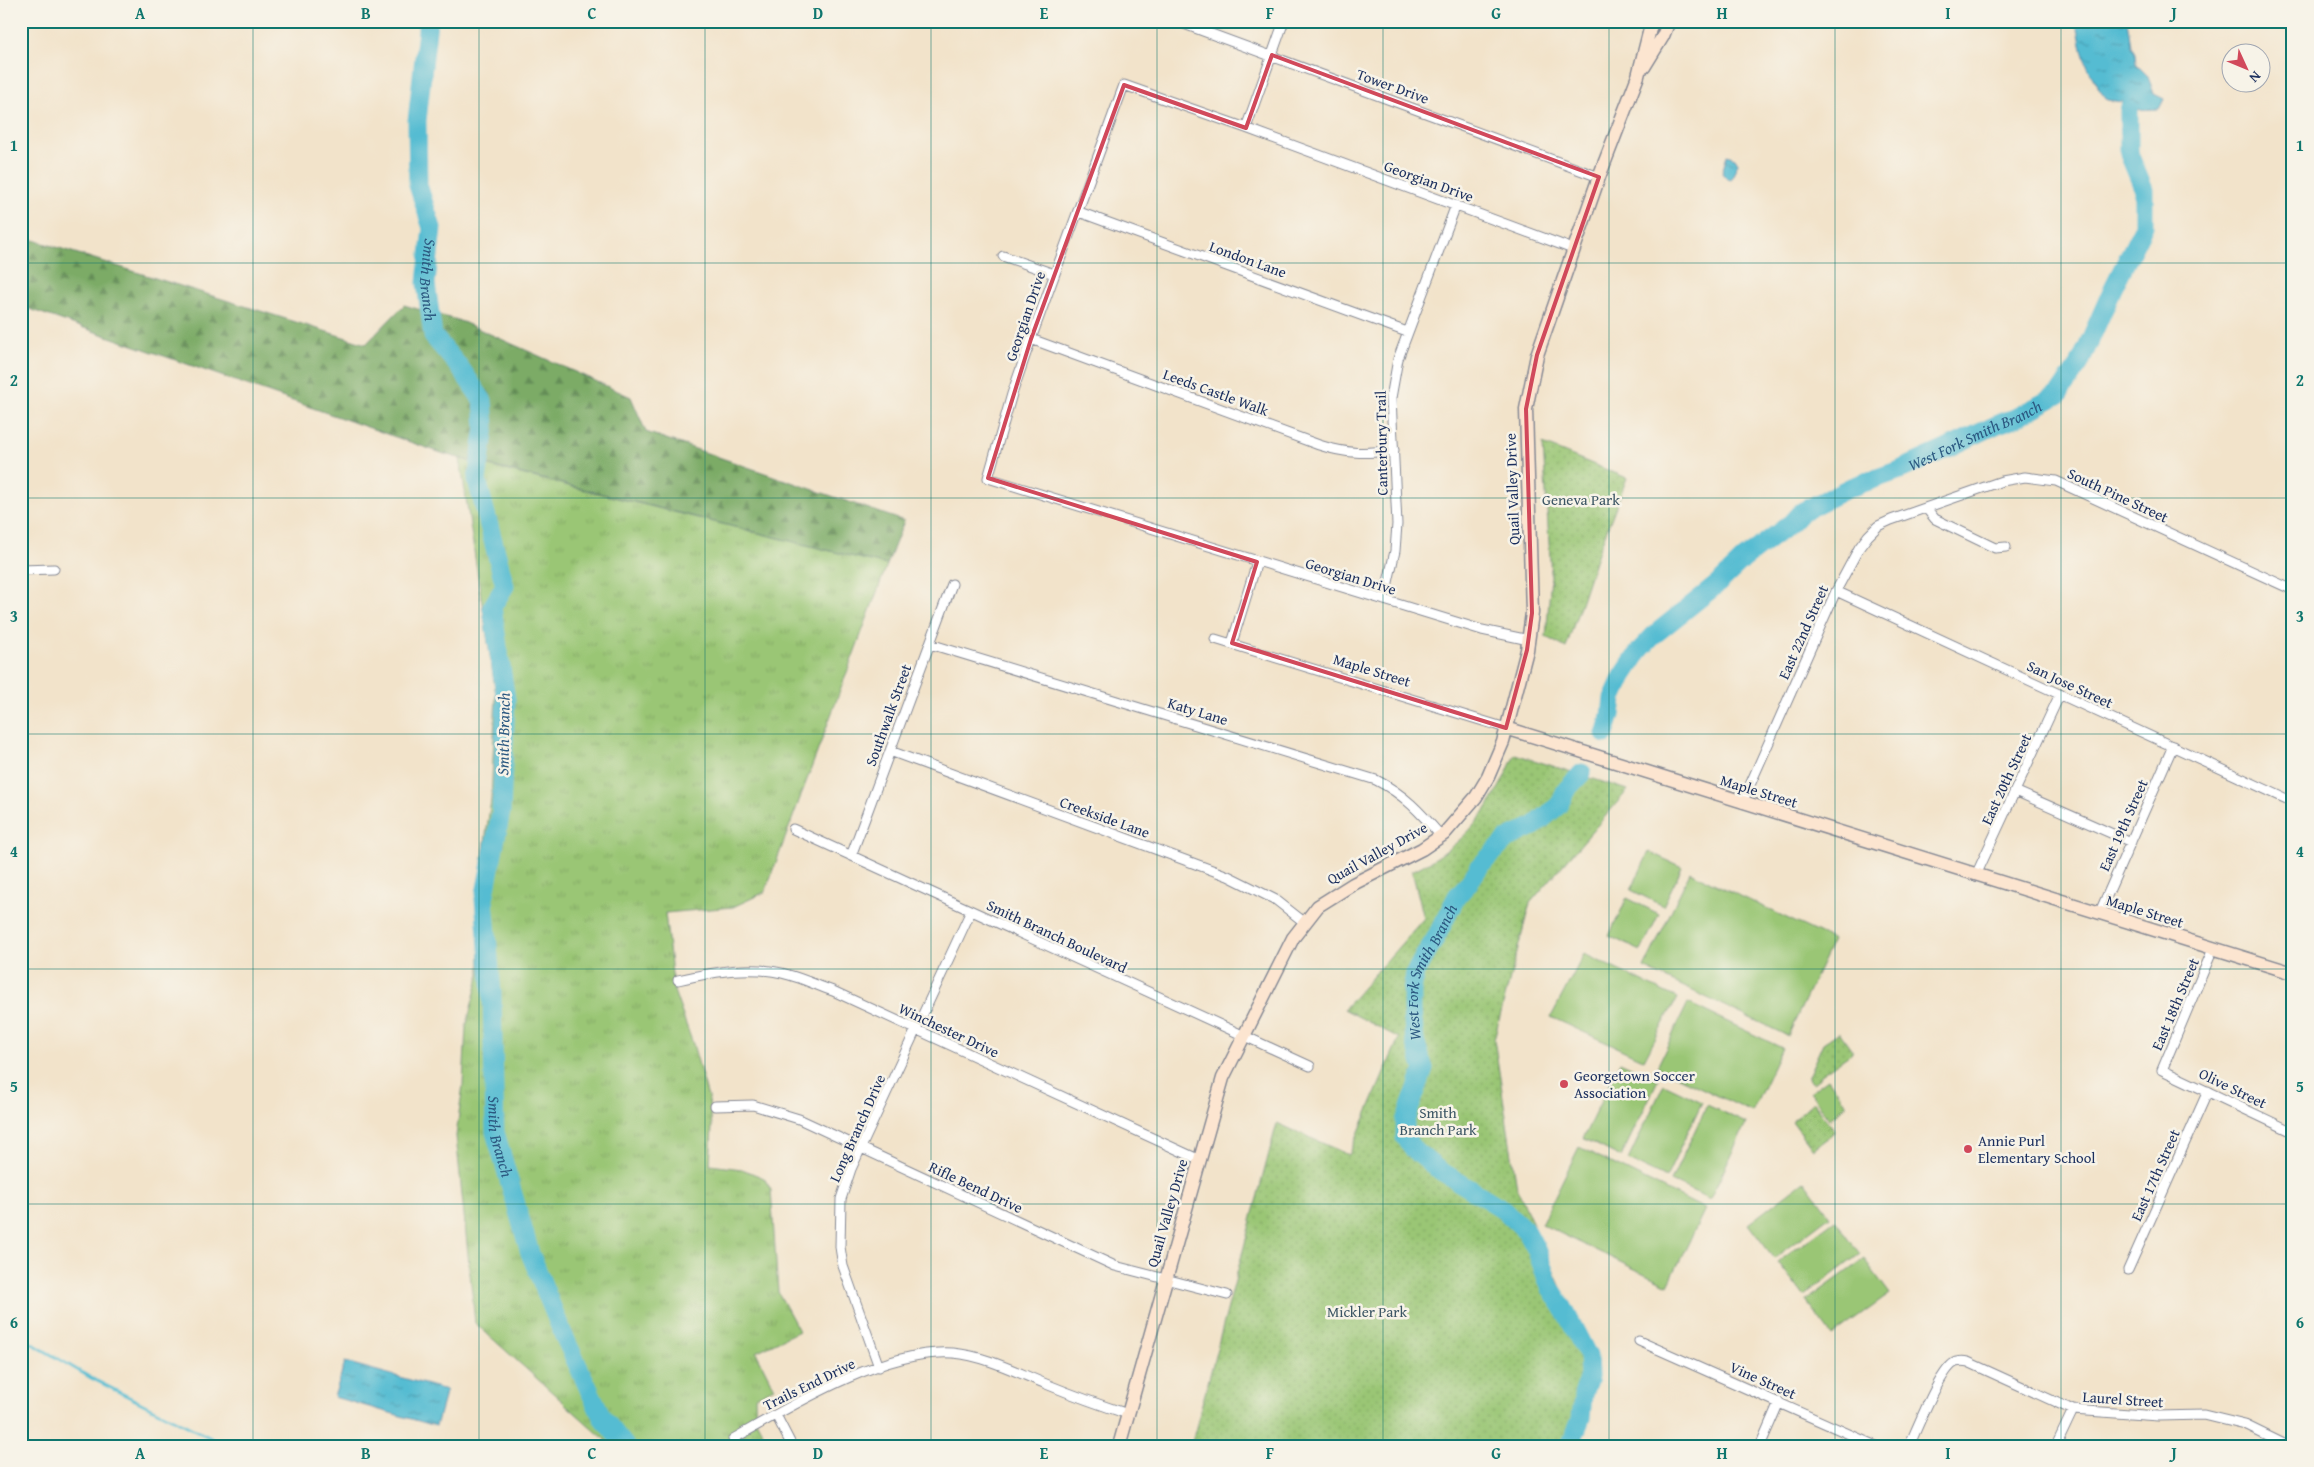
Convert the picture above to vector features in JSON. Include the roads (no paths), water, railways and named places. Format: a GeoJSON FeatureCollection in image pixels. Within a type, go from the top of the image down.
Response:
{"type":"FeatureCollection","features":[{"type":"Feature","properties":{"kind":"street","name":"Tower Drive"},"geometry":{"type":"LineString","coordinates":[[1176,21],[1599,177]]}},
{"type":"Feature","properties":{"kind":"street"},"geometry":{"type":"LineString","coordinates":[[1246,128],[1284,21]]}},
{"type":"Feature","properties":{"kind":"street","name":"Quail Valley Drive"},"geometry":{"type":"LineString","coordinates":[[1119,1446],[1223,1078],[1293,938],[1318,906],[1353,884],[1422,849],[1440,836],[1457,821],[1476,797],[1488,777],[1506,728],[1529,640],[1532,613],[1532,566],[1525,449],[1526,409],[1537,355],[1599,177],[1638,76],[1652,21]]}},
{"type":"Feature","properties":{"kind":"street","name":"Quail Valley Drive"},"geometry":{"type":"LineString","coordinates":[[1638,76],[1663,36],[1669,21]]}},
{"type":"Feature","properties":{"kind":"street","name":"Georgian Drive"},"geometry":{"type":"LineString","coordinates":[[1529,640],[1482,630],[988,478],[1012,394],[1031,338],[1079,212],[1124,85],[1573,249]]}},
{"type":"Feature","properties":{"kind":"street","name":"Canterbury Trail"},"geometry":{"type":"LineString","coordinates":[[1384,600],[1395,551],[1397,524],[1391,398],[1398,360],[1407,332],[1456,205]]}},
{"type":"Feature","properties":{"kind":"street","name":"London Lane"},"geometry":{"type":"LineString","coordinates":[[1079,212],[1407,332]]}},
{"type":"Feature","properties":{"kind":"street"},"geometry":{"type":"LineString","coordinates":[[1003,256],[1054,274]]}},
{"type":"Feature","properties":{"kind":"street","name":"Leeds Castle Walk"},"geometry":{"type":"LineString","coordinates":[[1031,338],[1318,446],[1341,452],[1366,454],[1394,450]]}},
{"type":"Feature","properties":{"kind":"street","name":"South Pine Street"},"geometry":{"type":"LineString","coordinates":[[1926,508],[2002,481],[2025,477],[2056,481],[2293,590]]}},
{"type":"Feature","properties":{"kind":"street"},"geometry":{"type":"LineString","coordinates":[[1926,508],[1935,519],[1995,548],[2006,548]]}},
{"type":"Feature","properties":{"kind":"street","name":"East 22nd Street"},"geometry":{"type":"LineString","coordinates":[[1742,803],[1836,591],[1859,548],[1878,526],[1926,508]]}},
{"type":"Feature","properties":{"kind":"street"},"geometry":{"type":"LineString","coordinates":[[1232,644],[1257,562]]}},
{"type":"Feature","properties":{"kind":"street"},"geometry":{"type":"LineString","coordinates":[[21,570],[54,569]]}},
{"type":"Feature","properties":{"kind":"street","name":"Southwalk Street"},"geometry":{"type":"LineString","coordinates":[[850,856],[952,584]]}},
{"type":"Feature","properties":{"kind":"street","name":"San Jose Street"},"geometry":{"type":"LineString","coordinates":[[1836,591],[2293,802]]}},
{"type":"Feature","properties":{"kind":"street","name":"Maple Street"},"geometry":{"type":"LineString","coordinates":[[1216,639],[2293,973]]}},
{"type":"Feature","properties":{"kind":"street","name":"Katy Lane"},"geometry":{"type":"LineString","coordinates":[[930,644],[1376,780],[1395,789],[1409,801],[1440,836]]}},
{"type":"Feature","properties":{"kind":"street","name":"East 20th Street"},"geometry":{"type":"LineString","coordinates":[[1976,875],[2060,694]]}},
{"type":"Feature","properties":{"kind":"street","name":"East 19th Street"},"geometry":{"type":"LineString","coordinates":[[2099,914],[2173,746]]}},
{"type":"Feature","properties":{"kind":"street","name":"Creekside Lane"},"geometry":{"type":"LineString","coordinates":[[890,751],[1228,876],[1276,900],[1304,922]]}},
{"type":"Feature","properties":{"kind":"street"},"geometry":{"type":"LineString","coordinates":[[2015,791],[2131,842]]}},
{"type":"Feature","properties":{"kind":"street","name":"Smith Branch Boulevard"},"geometry":{"type":"LineString","coordinates":[[793,829],[1310,1066]]}},
{"type":"Feature","properties":{"kind":"street","name":"Long Branch Drive"},"geometry":{"type":"LineString","coordinates":[[879,1367],[843,1266],[840,1246],[841,1199],[845,1182],[971,911]]}},
{"type":"Feature","properties":{"kind":"street","name":"East 18th Street"},"geometry":{"type":"LineString","coordinates":[[2162,1070],[2214,949]]}},
{"type":"Feature","properties":{"kind":"street","name":"Winchester Drive"},"geometry":{"type":"LineString","coordinates":[[678,980],[720,970],[787,974],[833,991],[916,1031],[1200,1160]]}},
{"type":"Feature","properties":{"kind":"street","name":"Olive Street"},"geometry":{"type":"LineString","coordinates":[[2162,1070],[2293,1132]]}},
{"type":"Feature","properties":{"kind":"street","name":"East 17th Street"},"geometry":{"type":"LineString","coordinates":[[2128,1270],[2208,1091]]}},
{"type":"Feature","properties":{"kind":"street","name":"Rifle Bend Drive"},"geometry":{"type":"LineString","coordinates":[[716,1106],[753,1105],[799,1119],[1115,1266],[1228,1295]]}},
{"type":"Feature","properties":{"kind":"street","name":"Vine Street"},"geometry":{"type":"LineString","coordinates":[[1639,1341],[1876,1446]]}},
{"type":"Feature","properties":{"kind":"street","name":"Trails End Drive"},"geometry":{"type":"LineString","coordinates":[[733,1439],[828,1387],[879,1367],[909,1357],[953,1353],[1010,1367],[1044,1383],[1128,1414]]}},
{"type":"Feature","properties":{"kind":"street","name":"Laurel Street"},"geometry":{"type":"LineString","coordinates":[[1909,1446],[1943,1375],[1955,1362],[1960,1361],[1968,1362],[2073,1410],[2158,1416],[2204,1415],[2245,1425],[2288,1446]]}},
{"type":"Feature","properties":{"kind":"street"},"geometry":{"type":"LineString","coordinates":[[1760,1446],[1779,1402]]}},
{"type":"Feature","properties":{"kind":"street"},"geometry":{"type":"LineString","coordinates":[[2056,1446],[2073,1410]]}},
{"type":"Feature","properties":{"kind":"street"},"geometry":{"type":"LineString","coordinates":[[776,1415],[792,1446]]}},
{"type":"Feature","properties":{"kind":"water"},"geometry":{"type":"Polygon","coordinates":[[[2075,21],[2127,21],[2136,64],[2148,76],[2154,94],[2164,99],[2159,109],[2129,110],[2123,102],[2107,100],[2096,84],[2087,65],[2075,21]]]}},
{"type":"Feature","properties":{"kind":"water"},"geometry":{"type":"Polygon","coordinates":[[[1727,155],[1735,158],[1738,163],[1731,180],[1722,173],[1727,155]]]}},
{"type":"Feature","properties":{"kind":"water"},"geometry":{"type":"Polygon","coordinates":[[[345,1362],[446,1390],[436,1426],[334,1397],[345,1362]]]}},
{"type":"Feature","properties":{"kind":"waterway","name":"Smith Branch"},"geometry":{"type":"LineString","coordinates":[[428,21],[417,121],[418,185],[432,228],[426,283],[433,336],[461,369],[483,401],[485,427],[477,480],[505,586],[492,607],[506,700],[501,812],[484,899],[492,993],[495,1132],[530,1253],[563,1334],[602,1417],[625,1446]]}},
{"type":"Feature","properties":{"kind":"waterway","name":"West Fork Smith Branch"},"geometry":{"type":"LineString","coordinates":[[1605,734],[1611,715],[1613,698],[1623,676],[1640,650],[1655,634],[1719,583],[1744,559],[1791,523],[1801,512],[1849,488],[1900,470],[1998,424],[2015,418],[2058,395],[2080,363],[2113,288],[2144,226],[2144,190],[2129,154],[2129,110]]}},
{"type":"Feature","properties":{"kind":"waterway","name":"West Fork Smith Branch"},"geometry":{"type":"LineString","coordinates":[[1570,1446],[1581,1418],[1583,1395],[1589,1376],[1588,1356],[1563,1307],[1550,1287],[1536,1249],[1527,1232],[1503,1209],[1436,1168],[1413,1149],[1405,1138],[1405,1121],[1424,1069],[1415,1041],[1412,1010],[1412,991],[1415,973],[1457,896],[1480,866],[1507,839],[1534,826],[1559,805],[1566,790],[1582,773]]}},
{"type":"Feature","properties":{"kind":"waterway"},"geometry":{"type":"LineString","coordinates":[[21,1337],[91,1378],[227,1446]]}},
{"type":"Feature","properties":{"kind":"place","name":"Georgetown Soccer Association"},"geometry":{"type":"Point","coordinates":[1564,1084]}},
{"type":"Feature","properties":{"kind":"place","name":"Annie Purl Elementary School"},"geometry":{"type":"Point","coordinates":[1968,1149]}},
{"type":"Feature","properties":{"kind":"park label","name":"Geneva Park"},"geometry":{"type":"Point","coordinates":[1581,499]}},
{"type":"Feature","properties":{"kind":"park label","name":"Smith Branch Park"},"geometry":{"type":"Point","coordinates":[1438,1120]}},
{"type":"Feature","properties":{"kind":"park label","name":"Mickler Park"},"geometry":{"type":"Point","coordinates":[1367,1311]}}]}
